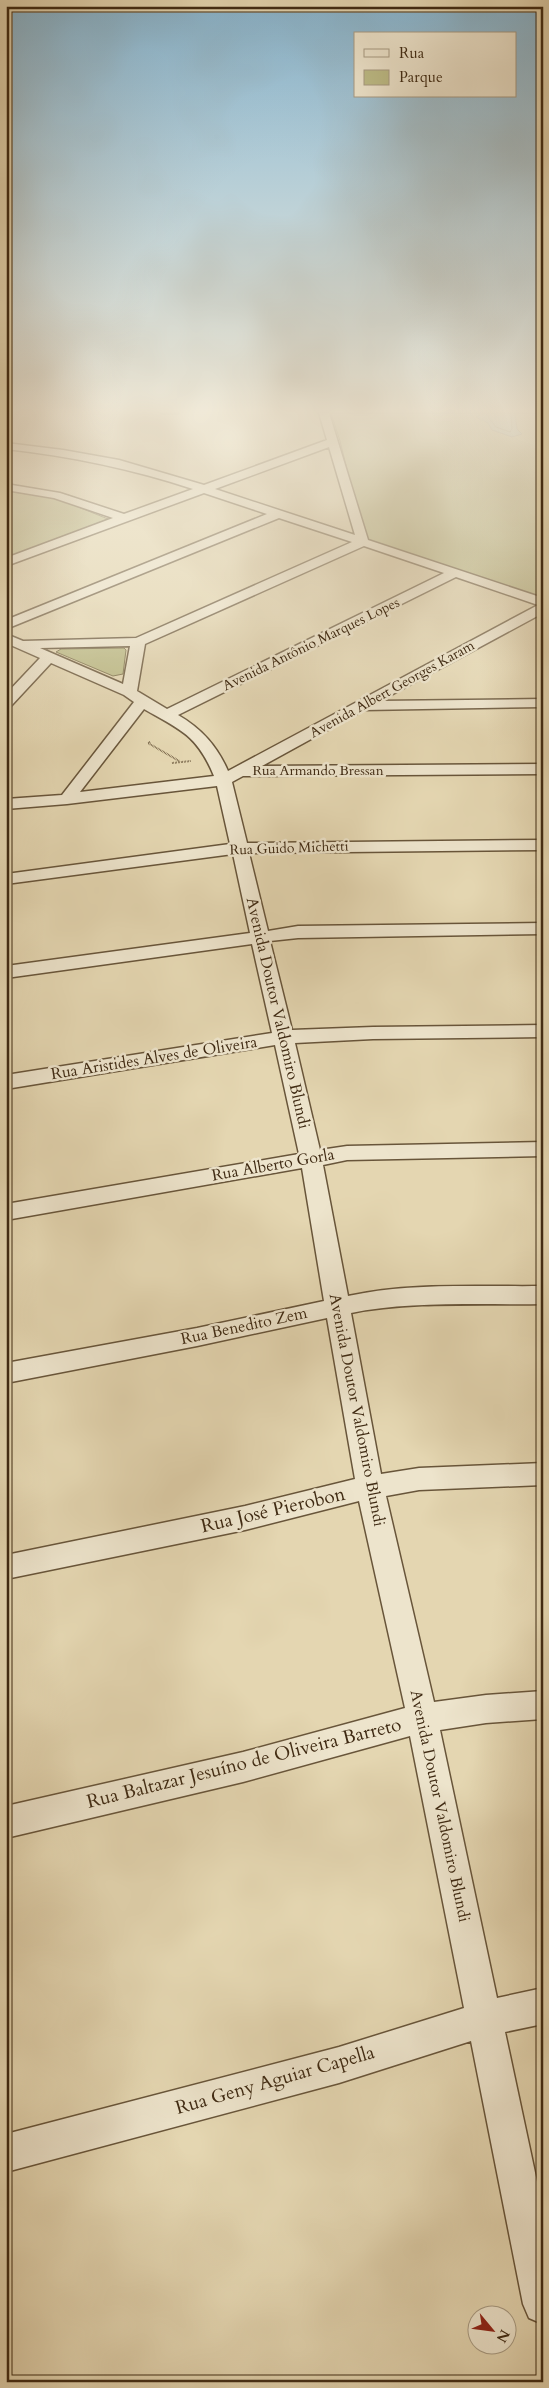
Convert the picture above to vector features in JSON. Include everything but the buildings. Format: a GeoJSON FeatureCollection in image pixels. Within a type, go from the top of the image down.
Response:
{"type":"FeatureCollection","features":[{"type":"Feature","properties":{"kind":"street"},"geometry":{"type":"LineString","coordinates":[[6,562],[106,524]]}},
{"type":"Feature","properties":{"kind":"street"},"geometry":{"type":"LineString","coordinates":[[11,636],[255,524]]}},
{"type":"Feature","properties":{"kind":"street"},"geometry":{"type":"LineString","coordinates":[[313,524],[543,602]]}},
{"type":"Feature","properties":{"kind":"street"},"geometry":{"type":"LineString","coordinates":[[358,524],[363,542]]}},
{"type":"Feature","properties":{"kind":"street"},"geometry":{"type":"LineString","coordinates":[[11,636],[138,642],[363,542]]}},
{"type":"Feature","properties":{"kind":"street","name":"Avenida Antônio Marques Lopes"},"geometry":{"type":"LineString","coordinates":[[169,714],[454,573]]}},
{"type":"Feature","properties":{"kind":"street","name":"Avenida Albert Georges Karam"},"geometry":{"type":"LineString","coordinates":[[232,776],[543,607]]}},
{"type":"Feature","properties":{"kind":"street","name":"Avenida Doutor Valdomiro Blundi"},"geometry":{"type":"LineString","coordinates":[[11,636],[48,658],[136,697],[169,714],[198,734],[232,776],[241,848],[311,1158],[336,1306],[370,1487],[422,1718],[543,2304]]}},
{"type":"Feature","properties":{"kind":"street"},"geometry":{"type":"LineString","coordinates":[[67,799],[136,697],[138,642]]}},
{"type":"Feature","properties":{"kind":"street"},"geometry":{"type":"LineString","coordinates":[[6,704],[48,658]]}},
{"type":"Feature","properties":{"kind":"street"},"geometry":{"type":"LineString","coordinates":[[363,706],[543,703]]}},
{"type":"Feature","properties":{"kind":"street","name":"Rua Armando Bressan"},"geometry":{"type":"LineString","coordinates":[[6,804],[67,799],[232,776],[543,769]]}},
{"type":"Feature","properties":{"kind":"street","name":"Rua Guido Michetti"},"geometry":{"type":"LineString","coordinates":[[6,879],[241,848],[543,844]]}},
{"type":"Feature","properties":{"kind":"street"},"geometry":{"type":"LineString","coordinates":[[6,972],[261,935],[355,930],[543,928]]}},
{"type":"Feature","properties":{"kind":"street","name":"Rua Aristides Alves de Oliveira"},"geometry":{"type":"LineString","coordinates":[[6,1082],[284,1037],[373,1033],[543,1031]]}},
{"type":"Feature","properties":{"kind":"street","name":"Rua Alberto Gorla"},"geometry":{"type":"LineString","coordinates":[[6,1212],[346,1153],[543,1149]]}},
{"type":"Feature","properties":{"kind":"street","name":"Rua Benedito Zem"},"geometry":{"type":"LineString","coordinates":[[6,1373],[205,1335],[365,1301],[428,1296],[543,1295]]}},
{"type":"Feature","properties":{"kind":"street","name":"Rua José Pierobon"},"geometry":{"type":"LineString","coordinates":[[6,1567],[245,1518],[370,1487],[419,1479],[543,1474]]}},
{"type":"Feature","properties":{"kind":"street","name":"Rua Baltazar Jesuíno de Oliveira Barreto"},"geometry":{"type":"LineString","coordinates":[[6,1822],[243,1767],[422,1718],[486,1709],[543,1705]]}},
{"type":"Feature","properties":{"kind":"street","name":"Rua Geny Aguiar Capella"},"geometry":{"type":"LineString","coordinates":[[6,2153],[339,2065],[484,2018],[543,2006]]}},
{"type":"Feature","properties":{"kind":"path"},"geometry":{"type":"LineString","coordinates":[[150,742],[148,743],[179,762],[172,763]]}},
{"type":"Feature","properties":{"kind":"green space"},"geometry":{"type":"Polygon","coordinates":[[[6,524],[94,524],[6,559],[6,524]]]}},
{"type":"Feature","properties":{"kind":"green space"},"geometry":{"type":"Polygon","coordinates":[[[361,524],[543,524],[543,601],[365,542],[361,524]]]}},
{"type":"Feature","properties":{"kind":"green space"},"geometry":{"type":"Polygon","coordinates":[[[124,648],[126,650],[123,674],[113,676],[56,652],[61,649],[124,648]]]}}]}
